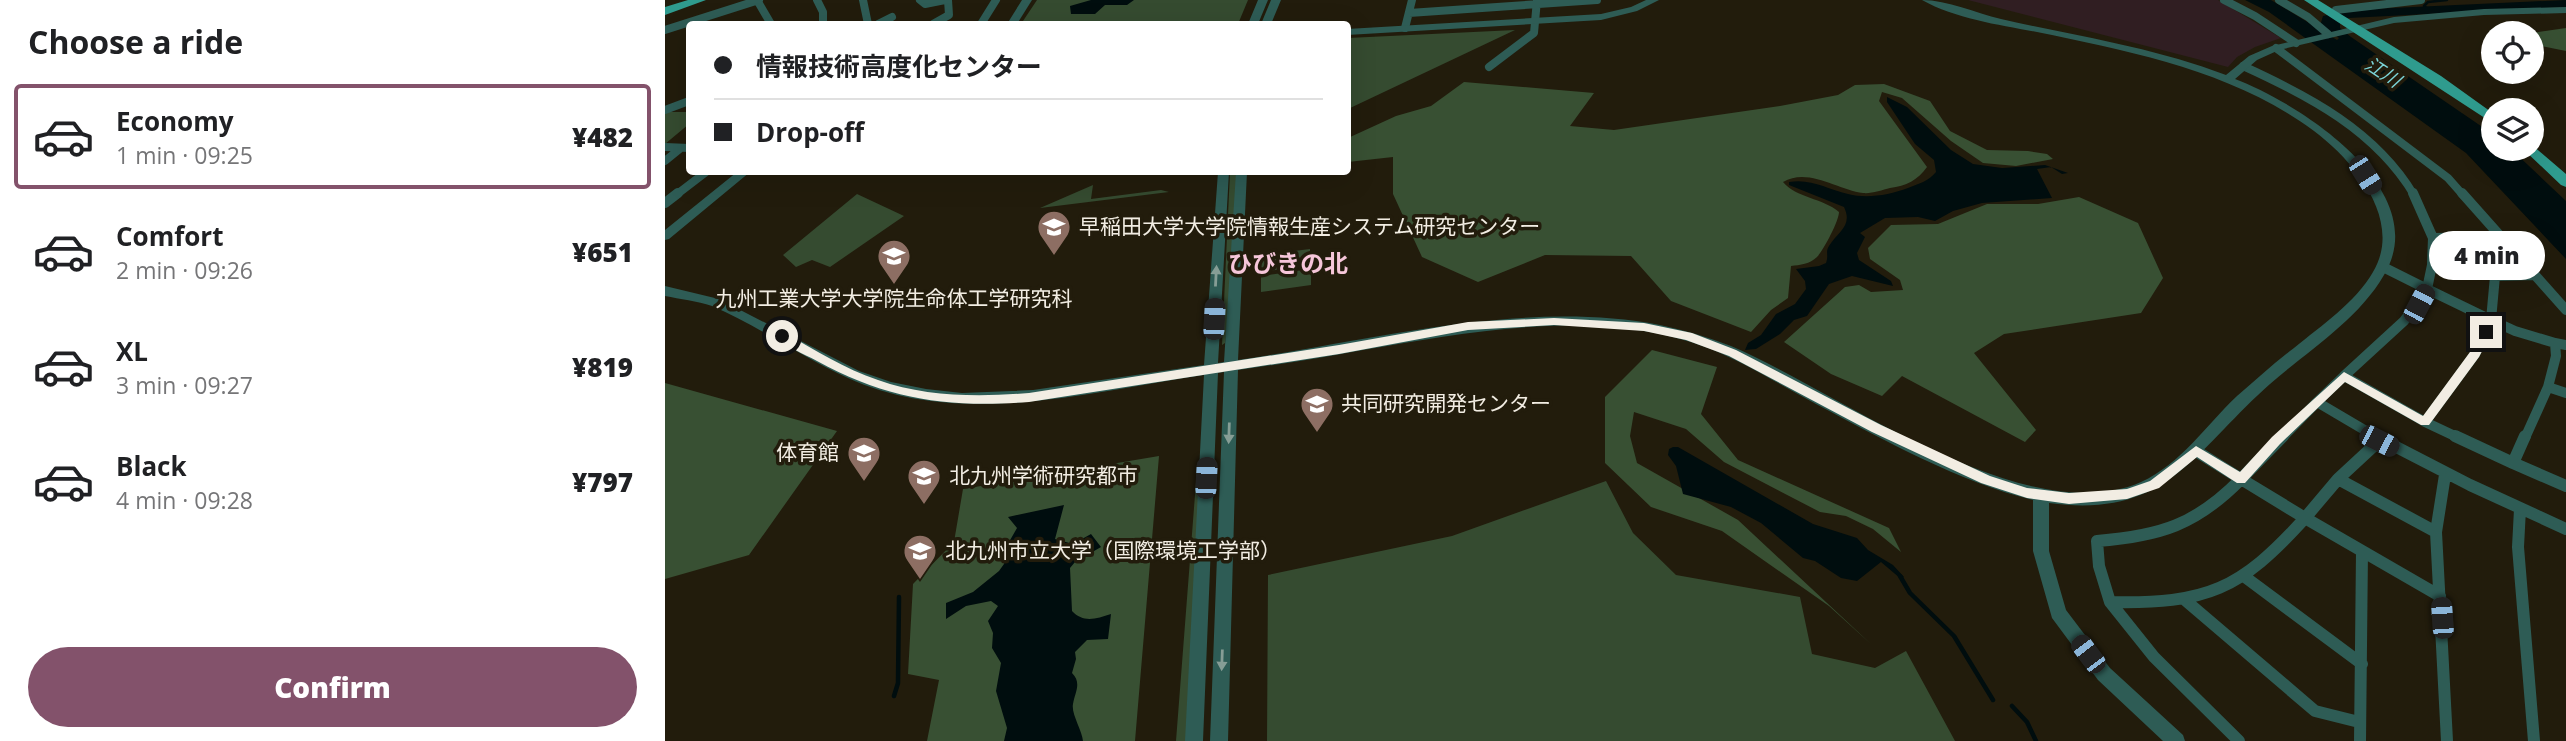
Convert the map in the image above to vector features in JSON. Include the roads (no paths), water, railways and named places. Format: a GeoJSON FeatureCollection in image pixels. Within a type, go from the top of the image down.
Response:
{"type":"FeatureCollection","features":[{"type":"Feature","properties":{"kind":"main road"},"geometry":{"type":"LineString","coordinates":[[665,9],[689,0]]}},
{"type":"Feature","properties":{"kind":"main road"},"geometry":{"type":"LineString","coordinates":[[665,9],[700,0]]}},
{"type":"Feature","properties":{"kind":"main road"},"geometry":{"type":"LineString","coordinates":[[2310,0],[2327,6],[2481,111]]}},
{"type":"Feature","properties":{"kind":"main road"},"geometry":{"type":"LineString","coordinates":[[2354,25],[2481,104]]}},
{"type":"Feature","properties":{"kind":"main road"},"geometry":{"type":"LineString","coordinates":[[2544,154],[2564,175]]}},
{"type":"Feature","properties":{"kind":"main road"},"geometry":{"type":"LineString","coordinates":[[2544,160],[2564,175]]}},
{"type":"Feature","properties":{"kind":"street"},"geometry":{"type":"LineString","coordinates":[[710,21],[758,0],[769,21]]}},
{"type":"Feature","properties":{"kind":"street"},"geometry":{"type":"LineString","coordinates":[[817,0],[823,12],[823,21]]}},
{"type":"Feature","properties":{"kind":"street"},"geometry":{"type":"LineString","coordinates":[[863,0],[866,21]]}},
{"type":"Feature","properties":{"kind":"street"},"geometry":{"type":"LineString","coordinates":[[920,0],[925,4],[947,0],[949,15],[938,21]]}},
{"type":"Feature","properties":{"kind":"street"},"geometry":{"type":"LineString","coordinates":[[983,21],[996,0]]}},
{"type":"Feature","properties":{"kind":"street"},"geometry":{"type":"LineString","coordinates":[[1014,21],[1027,0]]}},
{"type":"Feature","properties":{"kind":"street"},"geometry":{"type":"LineString","coordinates":[[1254,21],[1263,0]]}},
{"type":"Feature","properties":{"kind":"street"},"geometry":{"type":"LineString","coordinates":[[1267,21],[1276,0]]}},
{"type":"Feature","properties":{"kind":"street"},"geometry":{"type":"LineString","coordinates":[[1405,29],[1412,0]]}},
{"type":"Feature","properties":{"kind":"street"},"geometry":{"type":"LineString","coordinates":[[1453,9],[1454,0]]}},
{"type":"Feature","properties":{"kind":"street"},"geometry":{"type":"LineString","coordinates":[[1409,13],[1494,3],[1597,0]]}},
{"type":"Feature","properties":{"kind":"street"},"geometry":{"type":"LineString","coordinates":[[1351,32],[1601,17],[1634,9],[1654,0]]}},
{"type":"Feature","properties":{"kind":"street"},"geometry":{"type":"LineString","coordinates":[[2224,0],[2298,42]]}},
{"type":"Feature","properties":{"kind":"street"},"geometry":{"type":"LineString","coordinates":[[2279,0],[2308,17],[2329,34]]}},
{"type":"Feature","properties":{"kind":"street"},"geometry":{"type":"LineString","coordinates":[[2327,6],[2421,0]]}},
{"type":"Feature","properties":{"kind":"street"},"geometry":{"type":"LineString","coordinates":[[1489,67],[1534,33],[1537,2]]}},
{"type":"Feature","properties":{"kind":"street"},"geometry":{"type":"LineString","coordinates":[[665,291],[715,302],[854,376],[878,385],[957,400],[1029,397],[1500,323],[1609,323],[1688,336],[1752,362],[1857,419],[1959,468],[2006,486],[2041,496],[2069,498],[2127,494],[2154,484],[2196,451],[2233,410],[2356,302],[2383,267],[2389,232],[2383,209],[2365,175],[2337,145],[2308,121],[2229,78],[2162,57],[1972,16],[1935,2]]}},
{"type":"Feature","properties":{"kind":"street"},"geometry":{"type":"LineString","coordinates":[[2229,78],[2243,66],[2277,48],[2354,25],[2484,12],[2566,10]]}},
{"type":"Feature","properties":{"kind":"street"},"geometry":{"type":"LineString","coordinates":[[885,21],[892,18]]}},
{"type":"Feature","properties":{"kind":"street"},"geometry":{"type":"LineString","coordinates":[[665,30],[686,26]]}},
{"type":"Feature","properties":{"kind":"street"},"geometry":{"type":"LineString","coordinates":[[2277,48],[2448,178],[2566,310]]}},
{"type":"Feature","properties":{"kind":"street"},"geometry":{"type":"LineString","coordinates":[[2239,741],[2132,634],[2110,601],[2099,566],[2097,541],[2136,539],[2161,534],[2207,512],[2317,402],[2405,321],[2427,289],[2432,265],[2433,239],[2422,206],[2410,187],[2363,136],[2304,95],[2243,66]]}},
{"type":"Feature","properties":{"kind":"street"},"geometry":{"type":"LineString","coordinates":[[665,110],[686,102]]}},
{"type":"Feature","properties":{"kind":"street"},"geometry":{"type":"LineString","coordinates":[[2363,136],[2387,131]]}},
{"type":"Feature","properties":{"kind":"street"},"geometry":{"type":"LineString","coordinates":[[665,147],[685,148]]}},
{"type":"Feature","properties":{"kind":"street"},"geometry":{"type":"LineString","coordinates":[[665,161],[685,148]]}},
{"type":"Feature","properties":{"kind":"street"},"geometry":{"type":"LineString","coordinates":[[665,203],[702,175]]}},
{"type":"Feature","properties":{"kind":"street"},"geometry":{"type":"LineString","coordinates":[[665,236],[740,175]]}},
{"type":"Feature","properties":{"kind":"street"},"geometry":{"type":"LineString","coordinates":[[1194,741],[1211,368],[1224,175]]}},
{"type":"Feature","properties":{"kind":"street"},"geometry":{"type":"LineString","coordinates":[[1219,741],[1231,365],[1242,175]]}},
{"type":"Feature","properties":{"kind":"street"},"geometry":{"type":"LineString","coordinates":[[2433,239],[2501,237]]}},
{"type":"Feature","properties":{"kind":"street"},"geometry":{"type":"LineString","coordinates":[[2383,267],[2515,331],[2561,344],[2548,387],[2513,463]]}},
{"type":"Feature","properties":{"kind":"street"},"geometry":{"type":"LineString","coordinates":[[2425,422],[2475,354],[2491,320],[2495,276],[2535,275]]}},
{"type":"Feature","properties":{"kind":"street"},"geometry":{"type":"LineString","coordinates":[[2344,376],[2425,422],[2566,486]]}},
{"type":"Feature","properties":{"kind":"street"},"geometry":{"type":"LineString","coordinates":[[2548,387],[2566,393]]}},
{"type":"Feature","properties":{"kind":"street"},"geometry":{"type":"LineString","coordinates":[[2317,402],[2379,441],[2445,475],[2566,529]]}},
{"type":"Feature","properties":{"kind":"street"},"geometry":{"type":"LineString","coordinates":[[2110,601],[2150,603],[2185,600],[2218,590],[2245,577],[2268,558],[2338,479],[2379,441]]}},
{"type":"Feature","properties":{"kind":"street"},"geometry":{"type":"LineString","coordinates":[[2196,451],[2440,596]]}},
{"type":"Feature","properties":{"kind":"street"},"geometry":{"type":"LineString","coordinates":[[2445,475],[2436,532],[2447,741]]}},
{"type":"Feature","properties":{"kind":"street"},"geometry":{"type":"LineString","coordinates":[[2338,479],[2436,532]]}},
{"type":"Feature","properties":{"kind":"street"},"geometry":{"type":"LineString","coordinates":[[2041,496],[2041,551],[2058,614],[2104,674],[2176,741]]}},
{"type":"Feature","properties":{"kind":"street"},"geometry":{"type":"LineString","coordinates":[[2520,509],[2519,572],[2534,741]]}},
{"type":"Feature","properties":{"kind":"street"},"geometry":{"type":"LineString","coordinates":[[2360,741],[2362,551]]}},
{"type":"Feature","properties":{"kind":"street"},"geometry":{"type":"LineString","coordinates":[[2245,577],[2362,664]]}},
{"type":"Feature","properties":{"kind":"street"},"geometry":{"type":"LineString","coordinates":[[2185,600],[2315,711],[2359,722]]}},
{"type":"Feature","properties":{"kind":"water"},"geometry":{"type":"Polygon","coordinates":[[[1091,0],[1134,0],[1127,5],[1105,5],[1095,14],[1071,14],[1070,6],[1091,0]]]}},
{"type":"Feature","properties":{"kind":"water","name":"江川"},"geometry":{"type":"Polygon","coordinates":[[[2245,0],[2271,0],[2337,40],[2339,38],[2328,30],[2322,19],[2327,16],[2340,23],[2340,28],[2351,37],[2481,126],[2481,161],[2524,161],[2566,201],[2566,259],[2466,153],[2269,12],[2245,0]]]}},
{"type":"Feature","properties":{"kind":"water"},"geometry":{"type":"Polygon","coordinates":[[[1887,97],[1907,107],[1951,150],[1973,164],[2002,168],[2045,165],[2051,167],[2037,169],[2052,198],[1982,203],[1953,211],[1935,221],[1918,217],[1885,218],[1860,233],[1865,237],[1857,253],[1859,260],[1891,281],[1893,286],[1852,276],[1829,284],[1807,316],[1794,320],[1780,334],[1756,349],[1745,350],[1748,343],[1761,335],[1776,314],[1795,304],[1806,289],[1805,281],[1796,269],[1826,263],[1828,248],[1846,224],[1844,207],[1789,185],[1789,182],[1812,183],[1848,194],[1870,196],[1908,188],[1927,180],[1936,172],[1934,160],[1915,144],[1887,102],[1887,97]]]}},
{"type":"Feature","properties":{"kind":"water"},"geometry":{"type":"Polygon","coordinates":[[[1678,447],[1813,524],[1857,538],[1868,550],[1893,565],[1904,577],[1901,579],[1881,562],[1857,581],[1841,578],[1815,561],[1803,558],[1761,523],[1731,507],[1683,494],[1676,466],[1668,455],[1669,449],[1678,447]]]}},
{"type":"Feature","properties":{"kind":"water"},"geometry":{"type":"Polygon","coordinates":[[[1064,505],[1055,539],[1073,544],[1091,534],[1101,547],[1075,562],[1070,568],[1072,611],[1085,619],[1111,614],[1108,639],[1087,640],[1075,652],[1072,673],[1077,684],[1073,708],[1083,741],[1004,741],[1007,728],[996,691],[1001,663],[992,648],[993,633],[988,621],[998,606],[991,601],[966,606],[946,619],[946,603],[973,592],[999,571],[1017,528],[1008,517],[1064,505]]]}},
{"type":"Feature","properties":{"kind":"waterway"},"geometry":{"type":"LineString","coordinates":[[2428,9],[2424,6],[2428,2],[2447,0]]}},
{"type":"Feature","properties":{"kind":"waterway"},"geometry":{"type":"LineString","coordinates":[[2330,28],[2327,26],[2328,19],[2349,14],[2566,3]]}},
{"type":"Feature","properties":{"kind":"waterway"},"geometry":{"type":"LineString","coordinates":[[1900,576],[1910,593],[1954,636],[1993,700]]}},
{"type":"Feature","properties":{"kind":"waterway"},"geometry":{"type":"LineString","coordinates":[[894,696],[898,683],[899,597]]}},
{"type":"Feature","properties":{"kind":"waterway"},"geometry":{"type":"LineString","coordinates":[[2012,706],[2027,722],[2036,741]]}},
{"type":"Feature","properties":{"kind":"place","name":"早稲田大学大学院情報生産システム研究センター"},"geometry":{"type":"Point","coordinates":[1054,257]}},
{"type":"Feature","properties":{"kind":"place","name":"九州工業大学大学院生命体工学研究科"},"geometry":{"type":"Point","coordinates":[894,286]}},
{"type":"Feature","properties":{"kind":"place","name":"共同研究開発センター"},"geometry":{"type":"Point","coordinates":[1317,434]}},
{"type":"Feature","properties":{"kind":"place","name":"体育館"},"geometry":{"type":"Point","coordinates":[864,483]}},
{"type":"Feature","properties":{"kind":"place","name":"北九州学術研究都市"},"geometry":{"type":"Point","coordinates":[924,506]}},
{"type":"Feature","properties":{"kind":"place","name":"北九州市立大学（国際環境工学部）"},"geometry":{"type":"Point","coordinates":[920,581]}},
{"type":"Feature","properties":{"kind":"district","name":"ひびきの北"},"geometry":{"type":"Point","coordinates":[1288,264]}}]}
